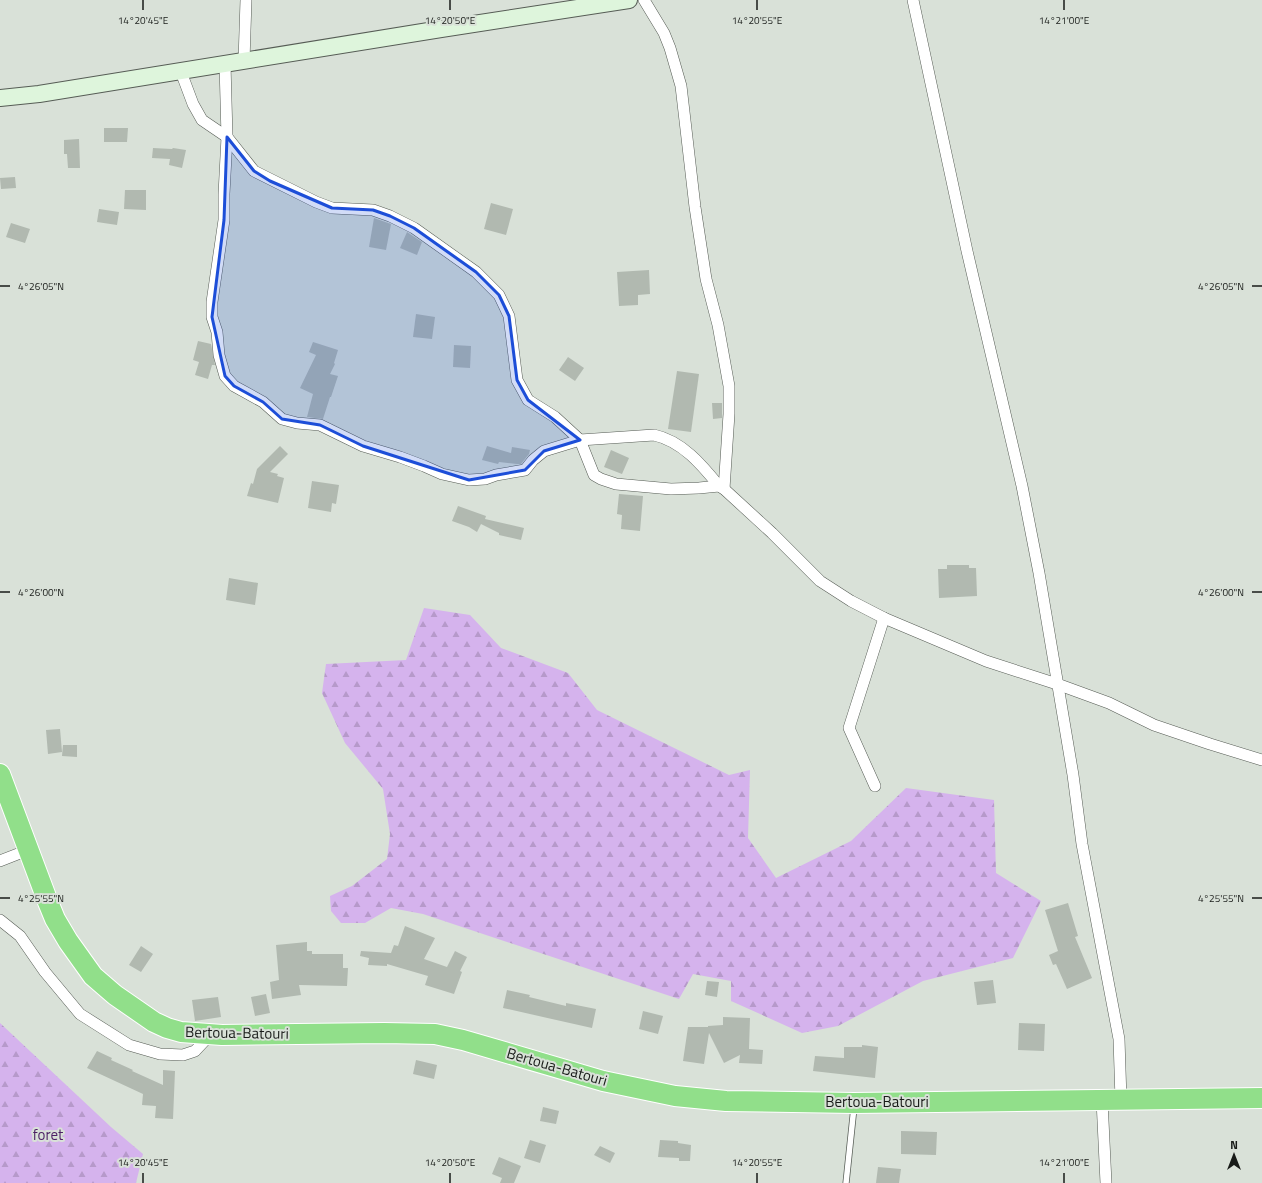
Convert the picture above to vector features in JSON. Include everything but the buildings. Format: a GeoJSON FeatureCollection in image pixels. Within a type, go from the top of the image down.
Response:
{"type":"FeatureCollection","features":[{"type":"Feature","properties":{"kind":"highway","name":"Bertoua-Batouri"},"geometry":{"type":"LineString","coordinates":[[0,774],[55,919],[68,941],[93,976],[115,995],[154,1022],[181,1032],[210,1035],[384,1033],[435,1034],[463,1040],[603,1081],[675,1096],[726,1101],[854,1102],[1262,1098]]}},
{"type":"Feature","properties":{"kind":"street"},"geometry":{"type":"LineString","coordinates":[[244,61],[246,0]]}},
{"type":"Feature","properties":{"kind":"street"},"geometry":{"type":"LineString","coordinates":[[0,98],[40,94],[629,0]]}},
{"type":"Feature","properties":{"kind":"street"},"geometry":{"type":"LineString","coordinates":[[644,0],[664,33],[681,86],[693,192],[706,279],[718,326],[729,386],[729,414],[722,488]]}},
{"type":"Feature","properties":{"kind":"street"},"geometry":{"type":"LineString","coordinates":[[913,0],[967,252],[1022,486],[1039,573],[1073,775],[1082,844],[1118,1039],[1106,1183]]}},
{"type":"Feature","properties":{"kind":"street"},"geometry":{"type":"LineString","coordinates":[[225,64],[227,137],[224,220],[212,302],[212,317],[225,376],[234,386],[263,402],[282,419],[297,423],[320,426],[363,446],[400,457],[442,474],[469,480],[485,479],[496,475],[525,470],[533,460],[544,451],[580,440],[610,439],[641,435],[663,437],[677,444],[693,457],[722,488],[772,532],[820,580],[851,601],[884,618],[986,661],[1109,703],[1154,725],[1262,760]]}},
{"type":"Feature","properties":{"kind":"street"},"geometry":{"type":"LineString","coordinates":[[181,72],[193,104],[202,120],[227,137],[254,171],[316,202],[332,208],[373,210],[390,216],[414,228],[476,272],[499,295],[509,316],[516,380],[528,400],[555,417],[569,428],[580,440],[594,475],[600,479],[616,484],[671,489],[722,488]]}},
{"type":"Feature","properties":{"kind":"street"},"geometry":{"type":"LineString","coordinates":[[875,786],[849,728],[884,618]]}},
{"type":"Feature","properties":{"kind":"street"},"geometry":{"type":"LineString","coordinates":[[0,861],[28,850]]}},
{"type":"Feature","properties":{"kind":"street"},"geometry":{"type":"LineString","coordinates":[[0,920],[20,936],[45,972],[80,1014],[129,1046],[160,1054],[183,1055],[195,1051],[210,1035]]}},
{"type":"Feature","properties":{"kind":"lane"},"geometry":{"type":"LineString","coordinates":[[846,1183],[854,1102]]}},
{"type":"Feature","properties":{"kind":"highlighted area"},"geometry":{"type":"Polygon","coordinates":[[[227,137],[254,171],[270,181],[332,208],[373,210],[390,216],[414,228],[476,272],[499,295],[509,316],[517,380],[528,400],[580,440],[544,451],[525,470],[469,480],[363,446],[320,425],[282,419],[263,402],[234,386],[225,376],[212,317],[224,220],[227,137]]]}},
{"type":"Feature","properties":{"kind":"green space"},"geometry":{"type":"Polygon","coordinates":[[[424,608],[470,615],[501,648],[568,673],[597,710],[729,775],[750,770],[748,838],[776,878],[851,841],[906,788],[994,800],[996,873],[1041,901],[1013,958],[923,981],[838,1026],[802,1033],[731,1001],[731,981],[693,974],[679,999],[423,914],[391,908],[365,923],[341,923],[331,911],[330,896],[352,886],[387,859],[390,834],[383,789],[345,743],[322,693],[326,664],[406,660],[424,608]]]}},
{"type":"Feature","properties":{"kind":"green space","name":"foret"},"geometry":{"type":"Polygon","coordinates":[[[0,1023],[111,1127],[143,1154],[136,1183],[0,1183],[0,1023]]]}}]}
